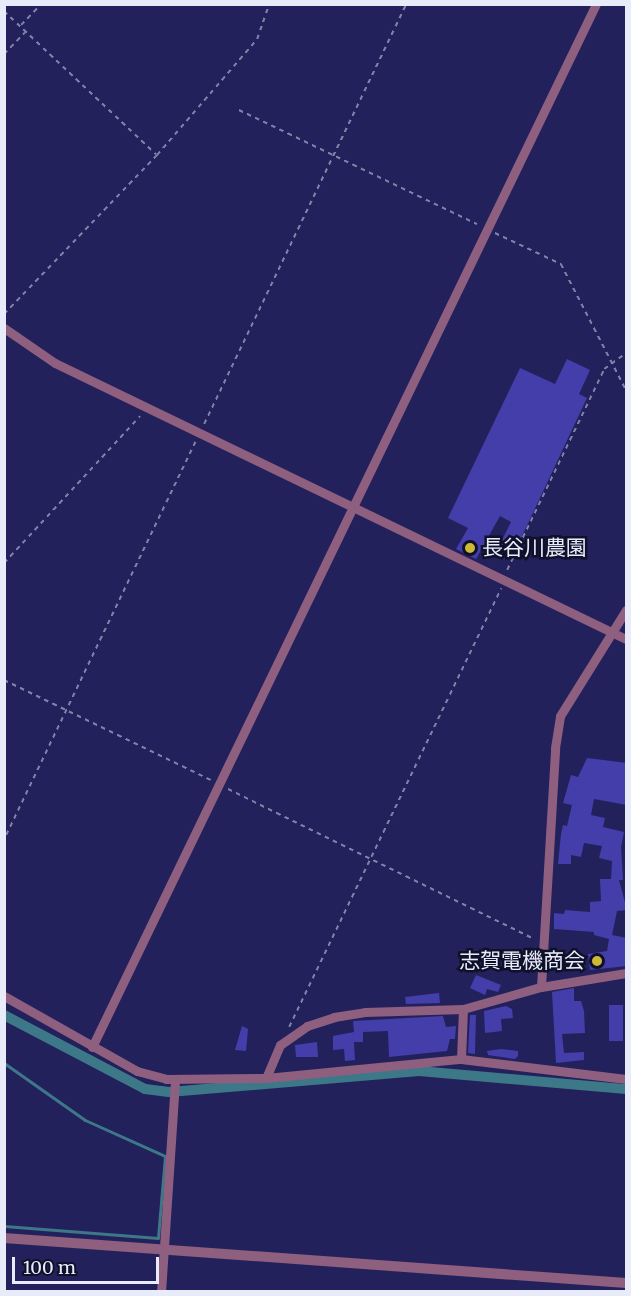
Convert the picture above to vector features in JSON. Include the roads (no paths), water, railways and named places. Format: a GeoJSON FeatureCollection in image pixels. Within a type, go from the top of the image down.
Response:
{"type":"FeatureCollection","features":[{"type":"Feature","properties":{"kind":"street"},"geometry":{"type":"LineString","coordinates":[[92,1047],[596,4]]}},
{"type":"Feature","properties":{"kind":"street"},"geometry":{"type":"LineString","coordinates":[[4,328],[55,363],[627,639]]}},
{"type":"Feature","properties":{"kind":"street"},"geometry":{"type":"LineString","coordinates":[[541,987],[555,748],[560,716],[627,610]]}},
{"type":"Feature","properties":{"kind":"street"},"geometry":{"type":"LineString","coordinates":[[266,1078],[279,1045],[307,1026],[334,1017],[365,1012],[463,1009],[541,987],[627,973]]}},
{"type":"Feature","properties":{"kind":"street"},"geometry":{"type":"LineString","coordinates":[[4,996],[137,1071],[175,1079],[266,1078],[461,1059],[627,1079]]}},
{"type":"Feature","properties":{"kind":"street"},"geometry":{"type":"LineString","coordinates":[[461,1059],[463,1009]]}},
{"type":"Feature","properties":{"kind":"street"},"geometry":{"type":"LineString","coordinates":[[161,1292],[175,1079]]}},
{"type":"Feature","properties":{"kind":"street"},"geometry":{"type":"LineString","coordinates":[[4,1238],[627,1283]]}},
{"type":"Feature","properties":{"kind":"waterway"},"geometry":{"type":"LineString","coordinates":[[4,1015],[145,1089],[169,1092],[419,1071],[626,1089]]}},
{"type":"Feature","properties":{"kind":"waterway"},"geometry":{"type":"LineString","coordinates":[[4,1063],[85,1120],[165,1156],[158,1238],[4,1226]]}},
{"type":"Feature","properties":{"kind":"place","name":"長谷川農園"},"geometry":{"type":"Point","coordinates":[470,548]}},
{"type":"Feature","properties":{"kind":"place","name":"志賀電機商会"},"geometry":{"type":"Point","coordinates":[597,961]}}]}
